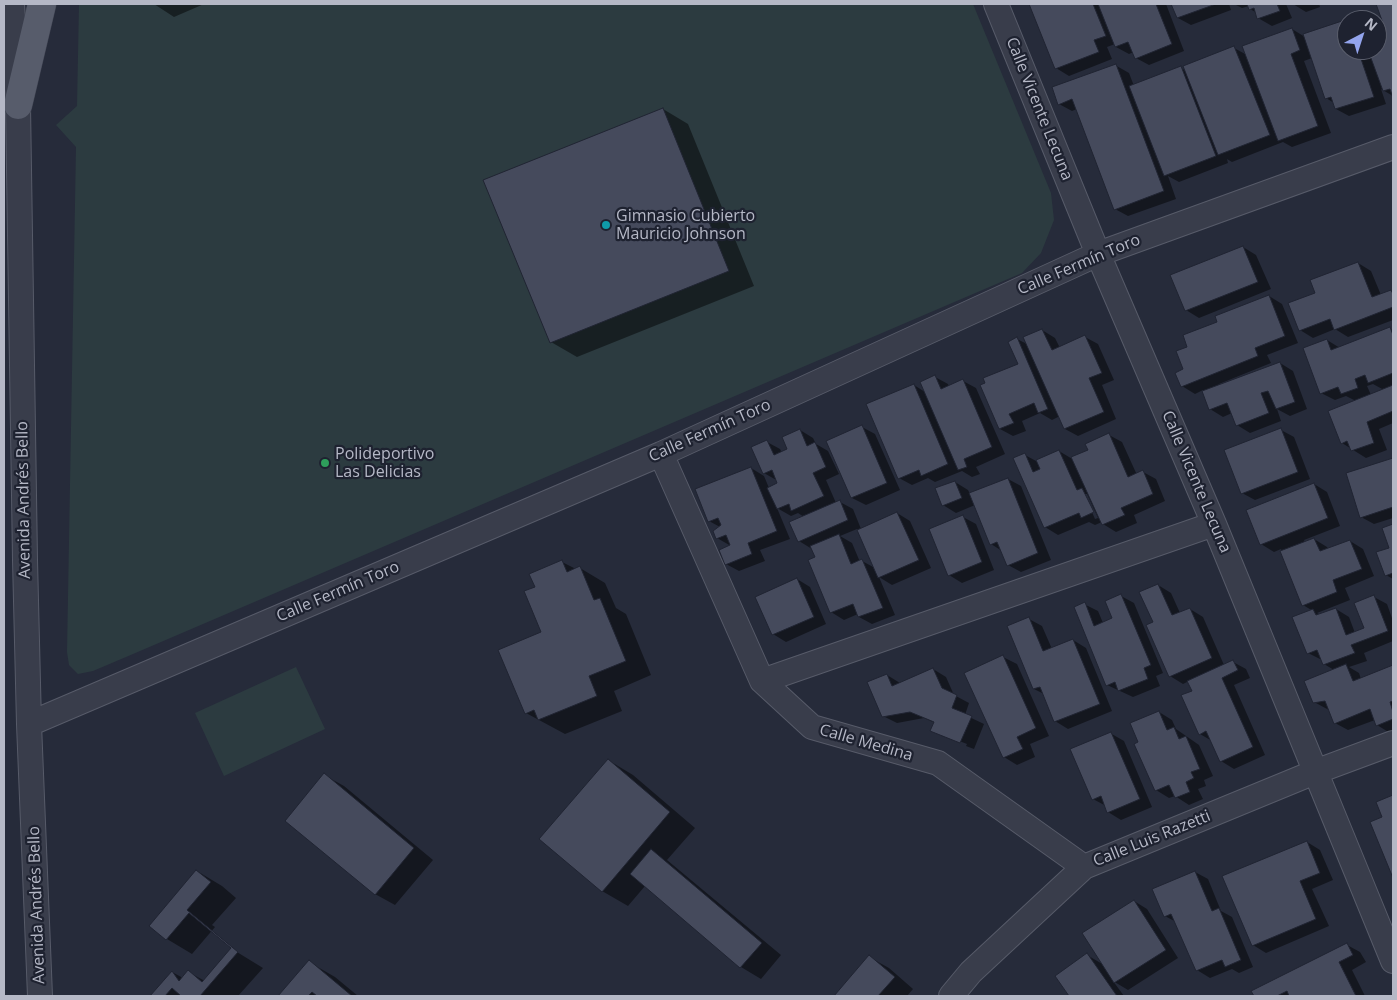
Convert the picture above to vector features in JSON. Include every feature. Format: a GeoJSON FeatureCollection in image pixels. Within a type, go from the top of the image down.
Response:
{"type":"FeatureCollection","features":[{"type":"Feature","properties":{"kind":"main road"},"geometry":{"type":"LineString","coordinates":[[18,105],[42,4]]}},
{"type":"Feature","properties":{"kind":"street","name":"Avenida Andrés Bello"},"geometry":{"type":"LineString","coordinates":[[12,4],[18,105],[23,492],[29,724],[40,996]]}},
{"type":"Feature","properties":{"kind":"street","name":"Calle Vicente Lecuna"},"geometry":{"type":"LineString","coordinates":[[996,4],[1098,254],[1214,524],[1393,961]]}},
{"type":"Feature","properties":{"kind":"street","name":"Calle Fermín Toro"},"geometry":{"type":"LineString","coordinates":[[29,724],[661,454],[1098,254],[1393,149]]}},
{"type":"Feature","properties":{"kind":"street","name":"Calle Medina"},"geometry":{"type":"LineString","coordinates":[[661,454],[762,681],[812,727],[938,764],[1084,866]]}},
{"type":"Feature","properties":{"kind":"street"},"geometry":{"type":"LineString","coordinates":[[762,681],[1214,524]]}},
{"type":"Feature","properties":{"kind":"street","name":"Calle Luis Razetti"},"geometry":{"type":"LineString","coordinates":[[951,996],[971,972],[1084,866],[1315,772],[1393,743]]}},
{"type":"Feature","properties":{"kind":"shaded area","name":"Polideportivo Las Delicias"},"geometry":{"type":"Polygon","coordinates":[[[79,4],[973,4],[1051,193],[1054,220],[1041,253],[1022,273],[126,657],[93,671],[78,674],[69,665],[67,652],[76,147],[56,125],[77,106],[79,4]]]}},
{"type":"Feature","properties":{"kind":"shaded area"},"geometry":{"type":"Polygon","coordinates":[[[296,667],[325,729],[224,776],[195,713],[296,667]]]}},
{"type":"Feature","properties":{"kind":"building"},"geometry":{"type":"Polygon","coordinates":[[[1029,4],[1093,4],[1106,36],[1094,40],[1099,52],[1055,69],[1029,4]]]}},
{"type":"Feature","properties":{"kind":"building"},"geometry":{"type":"Polygon","coordinates":[[[1098,4],[1156,4],[1172,44],[1135,59],[1128,42],[1115,47],[1098,4]]]}},
{"type":"Feature","properties":{"kind":"building"},"geometry":{"type":"Polygon","coordinates":[[[1171,4],[1216,4],[1177,18],[1171,4]]]}},
{"type":"Feature","properties":{"kind":"building"},"geometry":{"type":"Polygon","coordinates":[[[1247,4],[1277,4],[1280,11],[1257,19],[1254,8],[1249,10],[1247,4]]]}},
{"type":"Feature","properties":{"kind":"building"},"geometry":{"type":"Polygon","coordinates":[[[1376,4],[1393,4],[1393,98],[1390,89],[1383,91],[1372,60],[1387,60],[1387,10],[1378,10],[1376,4]]]}},
{"type":"Feature","properties":{"kind":"building"},"geometry":{"type":"Polygon","coordinates":[[[1337,23],[1337,60],[1361,60],[1374,97],[1335,109],[1331,97],[1325,99],[1303,34],[1337,23]]]}},
{"type":"Feature","properties":{"kind":"building"},"geometry":{"type":"Polygon","coordinates":[[[1292,28],[1300,50],[1291,54],[1318,126],[1278,141],[1242,46],[1292,28]]]}},
{"type":"Feature","properties":{"kind":"building"},"geometry":{"type":"Polygon","coordinates":[[[1234,46],[1270,135],[1218,155],[1183,66],[1234,46]]]}},
{"type":"Feature","properties":{"kind":"building"},"geometry":{"type":"Polygon","coordinates":[[[1116,64],[1164,191],[1114,210],[1072,99],[1058,105],[1052,87],[1116,64]]]}},
{"type":"Feature","properties":{"kind":"building"},"geometry":{"type":"Polygon","coordinates":[[[1181,66],[1216,156],[1164,176],[1129,86],[1181,66]]]}},
{"type":"Feature","properties":{"kind":"building","name":"Gimnasio Cubierto Mauricio Johnson"},"geometry":{"type":"Polygon","coordinates":[[[663,108],[729,271],[550,343],[483,180],[663,108]]]}},
{"type":"Feature","properties":{"kind":"building"},"geometry":{"type":"Polygon","coordinates":[[[1243,246],[1258,282],[1185,311],[1170,275],[1243,246]]]}},
{"type":"Feature","properties":{"kind":"building"},"geometry":{"type":"Polygon","coordinates":[[[1358,262],[1372,297],[1391,290],[1393,294],[1393,307],[1334,330],[1330,319],[1299,331],[1288,303],[1315,293],[1310,280],[1358,262]]]}},
{"type":"Feature","properties":{"kind":"building"},"geometry":{"type":"Polygon","coordinates":[[[1269,295],[1285,336],[1255,348],[1258,356],[1181,387],[1175,373],[1183,369],[1176,351],[1187,347],[1183,335],[1217,322],[1215,316],[1269,295]]]}},
{"type":"Feature","properties":{"kind":"building"},"geometry":{"type":"Polygon","coordinates":[[[1390,327],[1393,335],[1393,373],[1368,383],[1365,375],[1355,379],[1358,388],[1341,394],[1338,387],[1320,394],[1303,348],[1327,339],[1331,350],[1390,327]]]}},
{"type":"Feature","properties":{"kind":"building"},"geometry":{"type":"Polygon","coordinates":[[[1042,329],[1052,350],[1085,335],[1102,373],[1089,378],[1104,412],[1064,429],[1023,337],[1042,329]]]}},
{"type":"Feature","properties":{"kind":"building"},"geometry":{"type":"Polygon","coordinates":[[[1017,337],[1048,409],[1038,413],[1034,403],[1009,414],[1014,423],[999,429],[980,385],[985,383],[983,378],[1018,364],[1008,342],[1017,337]]]}},
{"type":"Feature","properties":{"kind":"building"},"geometry":{"type":"Polygon","coordinates":[[[1280,362],[1295,402],[1276,409],[1268,391],[1261,393],[1269,413],[1236,426],[1227,403],[1209,410],[1202,391],[1280,362]]]}},
{"type":"Feature","properties":{"kind":"building"},"geometry":{"type":"Polygon","coordinates":[[[935,375],[941,389],[963,379],[992,447],[964,459],[967,467],[958,470],[920,382],[935,375]]]}},
{"type":"Feature","properties":{"kind":"building"},"geometry":{"type":"Polygon","coordinates":[[[914,384],[948,464],[921,476],[919,470],[898,479],[866,404],[914,384]]]}},
{"type":"Feature","properties":{"kind":"building"},"geometry":{"type":"Polygon","coordinates":[[[1393,385],[1393,411],[1367,422],[1374,443],[1351,451],[1347,441],[1341,444],[1328,411],[1393,385]]]}},
{"type":"Feature","properties":{"kind":"building"},"geometry":{"type":"Polygon","coordinates":[[[862,425],[887,483],[851,498],[826,441],[862,425]]]}},
{"type":"Feature","properties":{"kind":"building"},"geometry":{"type":"Polygon","coordinates":[[[1281,428],[1298,472],[1241,494],[1224,450],[1281,428]]]}},
{"type":"Feature","properties":{"kind":"building"},"geometry":{"type":"Polygon","coordinates":[[[800,429],[807,446],[815,442],[826,467],[813,473],[824,496],[791,511],[789,504],[777,509],[767,488],[777,483],[772,470],[763,474],[751,447],[767,440],[774,455],[787,449],[782,437],[800,429]]]}},
{"type":"Feature","properties":{"kind":"building"},"geometry":{"type":"Polygon","coordinates":[[[1109,433],[1128,477],[1143,470],[1153,494],[1121,508],[1125,515],[1102,525],[1071,457],[1088,450],[1085,444],[1109,433]]]}},
{"type":"Feature","properties":{"kind":"building"},"geometry":{"type":"Polygon","coordinates":[[[1059,450],[1077,490],[1082,488],[1094,512],[1081,518],[1079,513],[1044,528],[1013,458],[1025,453],[1033,472],[1040,469],[1036,460],[1059,450]]]}},
{"type":"Feature","properties":{"kind":"building"},"geometry":{"type":"Polygon","coordinates":[[[1393,458],[1393,507],[1360,518],[1346,473],[1393,458]]]}},
{"type":"Feature","properties":{"kind":"building"},"geometry":{"type":"Polygon","coordinates":[[[751,467],[777,531],[748,543],[752,554],[725,565],[719,550],[730,545],[726,535],[716,539],[713,531],[721,525],[718,518],[708,522],[695,489],[751,467]]]}},
{"type":"Feature","properties":{"kind":"building"},"geometry":{"type":"Polygon","coordinates":[[[1008,478],[1038,553],[1007,566],[997,542],[990,545],[969,493],[1008,478]]]}},
{"type":"Feature","properties":{"kind":"building"},"geometry":{"type":"Polygon","coordinates":[[[955,481],[962,498],[942,506],[935,488],[955,481]]]}},
{"type":"Feature","properties":{"kind":"building"},"geometry":{"type":"Polygon","coordinates":[[[1314,483],[1328,518],[1260,545],[1246,510],[1314,483]]]}},
{"type":"Feature","properties":{"kind":"building"},"geometry":{"type":"Polygon","coordinates":[[[840,500],[848,520],[798,542],[789,522],[840,500]]]}},
{"type":"Feature","properties":{"kind":"building"},"geometry":{"type":"Polygon","coordinates":[[[897,512],[919,560],[878,578],[857,530],[897,512]]]}},
{"type":"Feature","properties":{"kind":"building"},"geometry":{"type":"Polygon","coordinates":[[[963,515],[982,562],[948,576],[929,529],[963,515]]]}},
{"type":"Feature","properties":{"kind":"building"},"geometry":{"type":"Polygon","coordinates":[[[1393,524],[1393,573],[1385,576],[1376,552],[1389,548],[1382,528],[1393,524]]]}},
{"type":"Feature","properties":{"kind":"building"},"geometry":{"type":"Polygon","coordinates":[[[839,534],[851,564],[862,559],[883,608],[858,617],[853,604],[830,613],[808,560],[815,557],[810,546],[839,534]]]}},
{"type":"Feature","properties":{"kind":"building"},"geometry":{"type":"Polygon","coordinates":[[[1314,538],[1320,551],[1350,540],[1362,569],[1333,580],[1337,592],[1302,606],[1280,551],[1314,538]]]}},
{"type":"Feature","properties":{"kind":"building"},"geometry":{"type":"Polygon","coordinates":[[[562,560],[567,572],[580,566],[594,600],[600,598],[626,661],[589,676],[597,696],[538,720],[534,710],[525,714],[498,650],[541,632],[524,591],[535,587],[529,574],[562,560]]]}},
{"type":"Feature","properties":{"kind":"building"},"geometry":{"type":"Polygon","coordinates":[[[797,578],[814,617],[772,635],[755,597],[797,578]]]}},
{"type":"Feature","properties":{"kind":"building"},"geometry":{"type":"Polygon","coordinates":[[[1158,584],[1172,615],[1190,608],[1212,658],[1169,677],[1146,625],[1153,622],[1139,592],[1158,584]]]}},
{"type":"Feature","properties":{"kind":"building"},"geometry":{"type":"Polygon","coordinates":[[[1121,594],[1151,665],[1144,668],[1148,679],[1118,691],[1115,682],[1106,686],[1074,607],[1085,602],[1094,626],[1112,618],[1105,601],[1121,594]]]}},
{"type":"Feature","properties":{"kind":"building"},"geometry":{"type":"Polygon","coordinates":[[[1374,595],[1388,631],[1351,645],[1355,653],[1323,665],[1317,650],[1307,654],[1292,617],[1313,609],[1316,615],[1336,608],[1346,635],[1364,628],[1354,603],[1374,595]]]}},
{"type":"Feature","properties":{"kind":"building"},"geometry":{"type":"Polygon","coordinates":[[[1029,617],[1043,651],[1073,639],[1100,704],[1054,722],[1040,687],[1033,689],[1007,626],[1029,617]]]}},
{"type":"Feature","properties":{"kind":"building"},"geometry":{"type":"Polygon","coordinates":[[[1003,655],[1036,728],[1017,737],[1023,749],[1003,758],[964,673],[1003,655]]]}},
{"type":"Feature","properties":{"kind":"building"},"geometry":{"type":"Polygon","coordinates":[[[1233,660],[1238,670],[1222,678],[1253,747],[1220,762],[1206,731],[1199,735],[1181,695],[1192,691],[1187,681],[1233,660]]]}},
{"type":"Feature","properties":{"kind":"building"},"geometry":{"type":"Polygon","coordinates":[[[1346,664],[1353,681],[1393,665],[1393,701],[1390,702],[1393,719],[1376,726],[1370,709],[1334,724],[1325,701],[1313,703],[1304,681],[1346,664]]]}},
{"type":"Feature","properties":{"kind":"building"},"geometry":{"type":"Polygon","coordinates":[[[933,668],[942,688],[957,695],[952,708],[972,716],[960,743],[930,731],[934,722],[910,712],[882,717],[867,682],[887,674],[892,686],[933,668]]]}},
{"type":"Feature","properties":{"kind":"building"},"geometry":{"type":"Polygon","coordinates":[[[1159,711],[1167,730],[1174,727],[1179,739],[1186,736],[1200,769],[1191,772],[1194,778],[1186,782],[1190,792],[1175,798],[1169,785],[1155,791],[1134,744],[1138,742],[1130,723],[1159,711]]]}},
{"type":"Feature","properties":{"kind":"building"},"geometry":{"type":"Polygon","coordinates":[[[1111,732],[1140,799],[1107,813],[1101,796],[1092,800],[1070,749],[1111,732]]]}},
{"type":"Feature","properties":{"kind":"building"},"geometry":{"type":"Polygon","coordinates":[[[608,759],[670,812],[602,892],[539,839],[608,759]]]}},
{"type":"Feature","properties":{"kind":"building"},"geometry":{"type":"Polygon","coordinates":[[[324,773],[414,848],[375,895],[285,821],[324,773]]]}},
{"type":"Feature","properties":{"kind":"building"},"geometry":{"type":"Polygon","coordinates":[[[1393,795],[1393,878],[1370,822],[1382,817],[1376,802],[1393,795]]]}},
{"type":"Feature","properties":{"kind":"building"},"geometry":{"type":"Polygon","coordinates":[[[1307,841],[1320,873],[1300,881],[1316,919],[1252,946],[1222,876],[1307,841]]]}},
{"type":"Feature","properties":{"kind":"building"},"geometry":{"type":"Polygon","coordinates":[[[651,849],[762,943],[740,968],[630,874],[651,849]]]}},
{"type":"Feature","properties":{"kind":"building"},"geometry":{"type":"Polygon","coordinates":[[[196,870],[211,882],[187,910],[238,952],[200,996],[181,996],[172,988],[165,996],[150,996],[172,971],[179,981],[188,970],[202,982],[231,948],[189,913],[166,940],[149,926],[196,870]]]}},
{"type":"Feature","properties":{"kind":"building"},"geometry":{"type":"Polygon","coordinates":[[[1195,871],[1212,911],[1219,908],[1241,960],[1225,967],[1222,960],[1196,971],[1171,914],[1164,917],[1152,889],[1195,871]]]}},
{"type":"Feature","properties":{"kind":"building"},"geometry":{"type":"Polygon","coordinates":[[[1134,900],[1166,950],[1114,983],[1082,933],[1134,900]]]}},
{"type":"Feature","properties":{"kind":"building"},"geometry":{"type":"Polygon","coordinates":[[[1347,943],[1353,955],[1339,962],[1356,996],[1289,996],[1287,991],[1277,996],[1254,996],[1251,991],[1347,943]]]}},
{"type":"Feature","properties":{"kind":"building"},"geometry":{"type":"Polygon","coordinates":[[[1087,953],[1117,996],[1069,996],[1055,976],[1087,953]]]}},
{"type":"Feature","properties":{"kind":"building"},"geometry":{"type":"Polygon","coordinates":[[[869,955],[895,977],[878,996],[834,996],[869,955]]]}},
{"type":"Feature","properties":{"kind":"building"},"geometry":{"type":"Polygon","coordinates":[[[309,960],[352,996],[317,996],[312,992],[308,996],[278,996],[309,960]]]}},
{"type":"Feature","properties":{"kind":"place","name":"Gimnasio Cubierto Mauricio Johnson"},"geometry":{"type":"Point","coordinates":[606,225]}},
{"type":"Feature","properties":{"kind":"place","name":"Polideportivo Las Delicias"},"geometry":{"type":"Point","coordinates":[325,463]}}]}
